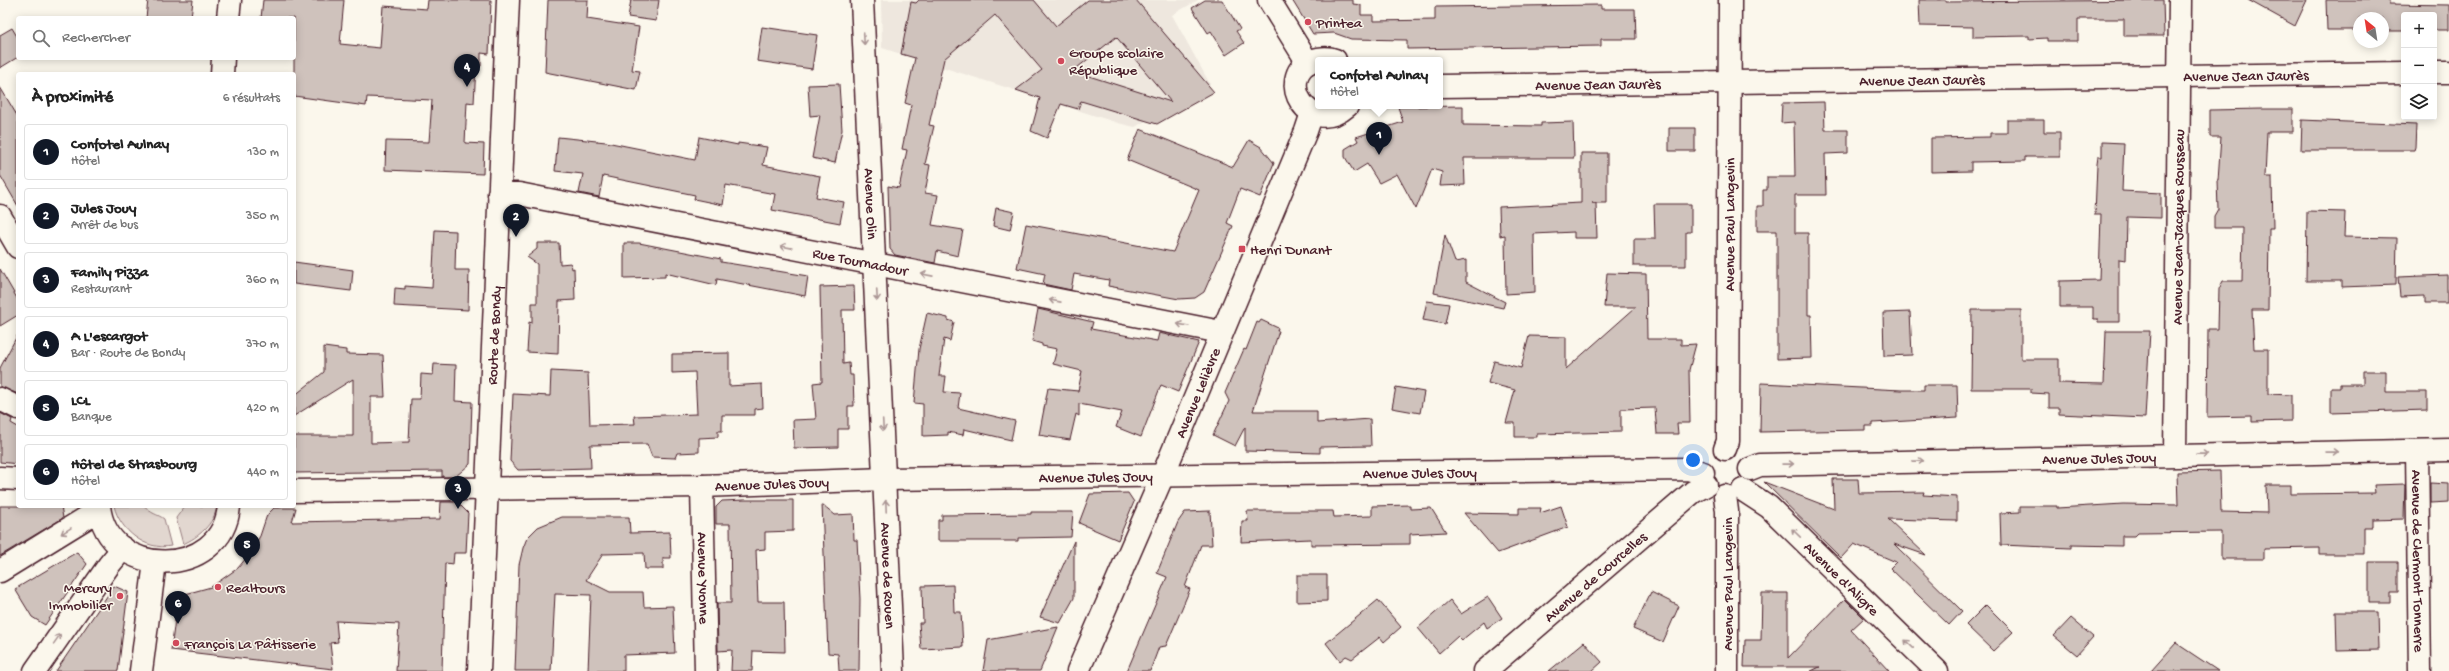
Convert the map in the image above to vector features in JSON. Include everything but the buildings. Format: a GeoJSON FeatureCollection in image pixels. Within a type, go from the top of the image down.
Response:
{"type":"FeatureCollection","features":[{"type":"Feature","properties":{"kind":"street"},"geometry":{"type":"LineString","coordinates":[[228,16],[230,0]]}},
{"type":"Feature","properties":{"kind":"street","name":"Route de Bondy"},"geometry":{"type":"LineString","coordinates":[[479,671],[508,0]]}},
{"type":"Feature","properties":{"kind":"street","name":"Avenue Olin"},"geometry":{"type":"LineString","coordinates":[[862,0],[886,479]]}},
{"type":"Feature","properties":{"kind":"street"},"geometry":{"type":"LineString","coordinates":[[1268,0],[1308,63]]}},
{"type":"Feature","properties":{"kind":"street","name":"Avenue Paul Langevin"},"geometry":{"type":"LineString","coordinates":[[1725,449],[1728,442],[1731,123],[1728,82],[1730,0]]}},
{"type":"Feature","properties":{"kind":"street","name":"Avenue Jean-Jacques Rousseau"},"geometry":{"type":"LineString","coordinates":[[2175,454],[2180,0]]}},
{"type":"Feature","properties":{"kind":"street"},"geometry":{"type":"LineString","coordinates":[[222,72],[223,60]]}},
{"type":"Feature","properties":{"kind":"street"},"geometry":{"type":"LineString","coordinates":[[1315,60],[1308,63],[1298,76],[1296,93],[1304,108],[1321,116],[1331,115],[1342,109]]}},
{"type":"Feature","properties":{"kind":"street"},"geometry":{"type":"LineString","coordinates":[[2437,72],[2449,72]]}},
{"type":"Feature","properties":{"kind":"street","name":"Avenue Jean Jaurès"},"geometry":{"type":"LineString","coordinates":[[1443,86],[2401,73]]}},
{"type":"Feature","properties":{"kind":"street","name":"Avenue Lelièvre"},"geometry":{"type":"LineString","coordinates":[[1078,671],[1163,475],[1221,332],[1306,132],[1312,113]]}},
{"type":"Feature","properties":{"kind":"street","name":"Rue Tournadour"},"geometry":{"type":"LineString","coordinates":[[499,194],[519,194],[1221,332]]}},
{"type":"Feature","properties":{"kind":"street"},"geometry":{"type":"LineString","coordinates":[[0,216],[16,244]]}},
{"type":"Feature","properties":{"kind":"street"},"geometry":{"type":"LineString","coordinates":[[0,399],[16,407]]}},
{"type":"Feature","properties":{"kind":"street"},"geometry":{"type":"LineString","coordinates":[[1725,449],[1739,453],[1745,458],[1750,469],[1750,478],[1734,493],[1711,491],[1705,479],[1707,460],[1718,451],[1725,449]]}},
{"type":"Feature","properties":{"kind":"street","name":"Avenue Jules Jouy"},"geometry":{"type":"LineString","coordinates":[[1750,469],[1760,465],[2175,454],[2449,450]]}},
{"type":"Feature","properties":{"kind":"street","name":"Avenue de Clermont Tonnerre"},"geometry":{"type":"LineString","coordinates":[[2417,451],[2420,671]]}},
{"type":"Feature","properties":{"kind":"street","name":"Avenue Jules Jouy"},"geometry":{"type":"LineString","coordinates":[[296,491],[702,486],[886,479],[1688,469],[1705,479]]}},
{"type":"Feature","properties":{"kind":"street"},"geometry":{"type":"LineString","coordinates":[[0,478],[16,479]]}},
{"type":"Feature","properties":{"kind":"street","name":"Avenue de Rouen"},"geometry":{"type":"LineString","coordinates":[[886,479],[893,671]]}},
{"type":"Feature","properties":{"kind":"street","name":"Avenue de Courcelles"},"geometry":{"type":"LineString","coordinates":[[1485,671],[1693,492],[1705,479]]}},
{"type":"Feature","properties":{"kind":"street","name":"Avenue Yvonne"},"geometry":{"type":"LineString","coordinates":[[702,486],[706,671]]}},
{"type":"Feature","properties":{"kind":"street","name":"Avenue Paul Langevin"},"geometry":{"type":"LineString","coordinates":[[1727,671],[1727,511],[1734,493]]}},
{"type":"Feature","properties":{"kind":"street","name":"Avenue d'Aligre"},"geometry":{"type":"LineString","coordinates":[[1734,493],[1769,507],[1937,671]]}},
{"type":"Feature","properties":{"kind":"street"},"geometry":{"type":"LineString","coordinates":[[0,571],[99,508],[104,524],[112,538],[122,548],[138,558],[155,562],[183,560],[199,552],[212,542],[223,527],[228,508]]}},
{"type":"Feature","properties":{"kind":"street"},"geometry":{"type":"LineString","coordinates":[[35,671],[122,548]]}},
{"type":"Feature","properties":{"kind":"street"},"geometry":{"type":"LineString","coordinates":[[141,671],[155,562]]}},
{"type":"Feature","properties":{"kind":"shaded area","name":"Groupe scolaire République"},"geometry":{"type":"Polygon","coordinates":[[[881,0],[1198,0],[1172,15],[1210,84],[1135,127],[1118,123],[882,48],[881,0]]]}},
{"type":"Feature","properties":{"kind":"shaded area"},"geometry":{"type":"Polygon","coordinates":[[[115,508],[147,508],[149,511],[164,519],[171,546],[161,547],[143,542],[128,531],[117,515],[115,508]]]}},
{"type":"Feature","properties":{"kind":"shaded area"},"geometry":{"type":"Polygon","coordinates":[[[184,508],[216,508],[213,519],[205,529],[195,538],[183,544],[176,518],[184,508]]]}},
{"type":"Feature","properties":{"kind":"place","name":"Printea"},"geometry":{"type":"Point","coordinates":[1308,22]}},
{"type":"Feature","properties":{"kind":"place","name":"Groupe scolaire République"},"geometry":{"type":"Point","coordinates":[1061,61]}},
{"type":"Feature","properties":{"kind":"place","name":"A L'escargot"},"geometry":{"type":"Point","coordinates":[467,87]}},
{"type":"Feature","properties":{"kind":"place","name":"Confotel Aulnay"},"geometry":{"type":"Point","coordinates":[1379,155]}},
{"type":"Feature","properties":{"kind":"place","name":"Jules Jouy"},"geometry":{"type":"Point","coordinates":[516,237]}},
{"type":"Feature","properties":{"kind":"place","name":"Henri Dunant"},"geometry":{"type":"Point","coordinates":[1242,249]}},
{"type":"Feature","properties":{"kind":"place","name":"Family Pizza"},"geometry":{"type":"Point","coordinates":[458,509]}},
{"type":"Feature","properties":{"kind":"place","name":"LCL"},"geometry":{"type":"Point","coordinates":[247,565]}},
{"type":"Feature","properties":{"kind":"place","name":"Realtours"},"geometry":{"type":"Point","coordinates":[218,587]}},
{"type":"Feature","properties":{"kind":"place","name":"Mercury Immobilier"},"geometry":{"type":"Point","coordinates":[120,596]}},
{"type":"Feature","properties":{"kind":"place","name":"Hôtel de Strasbourg"},"geometry":{"type":"Point","coordinates":[178,624]}},
{"type":"Feature","properties":{"kind":"place","name":"François La Pâtisserie"},"geometry":{"type":"Point","coordinates":[176,643]}}]}
